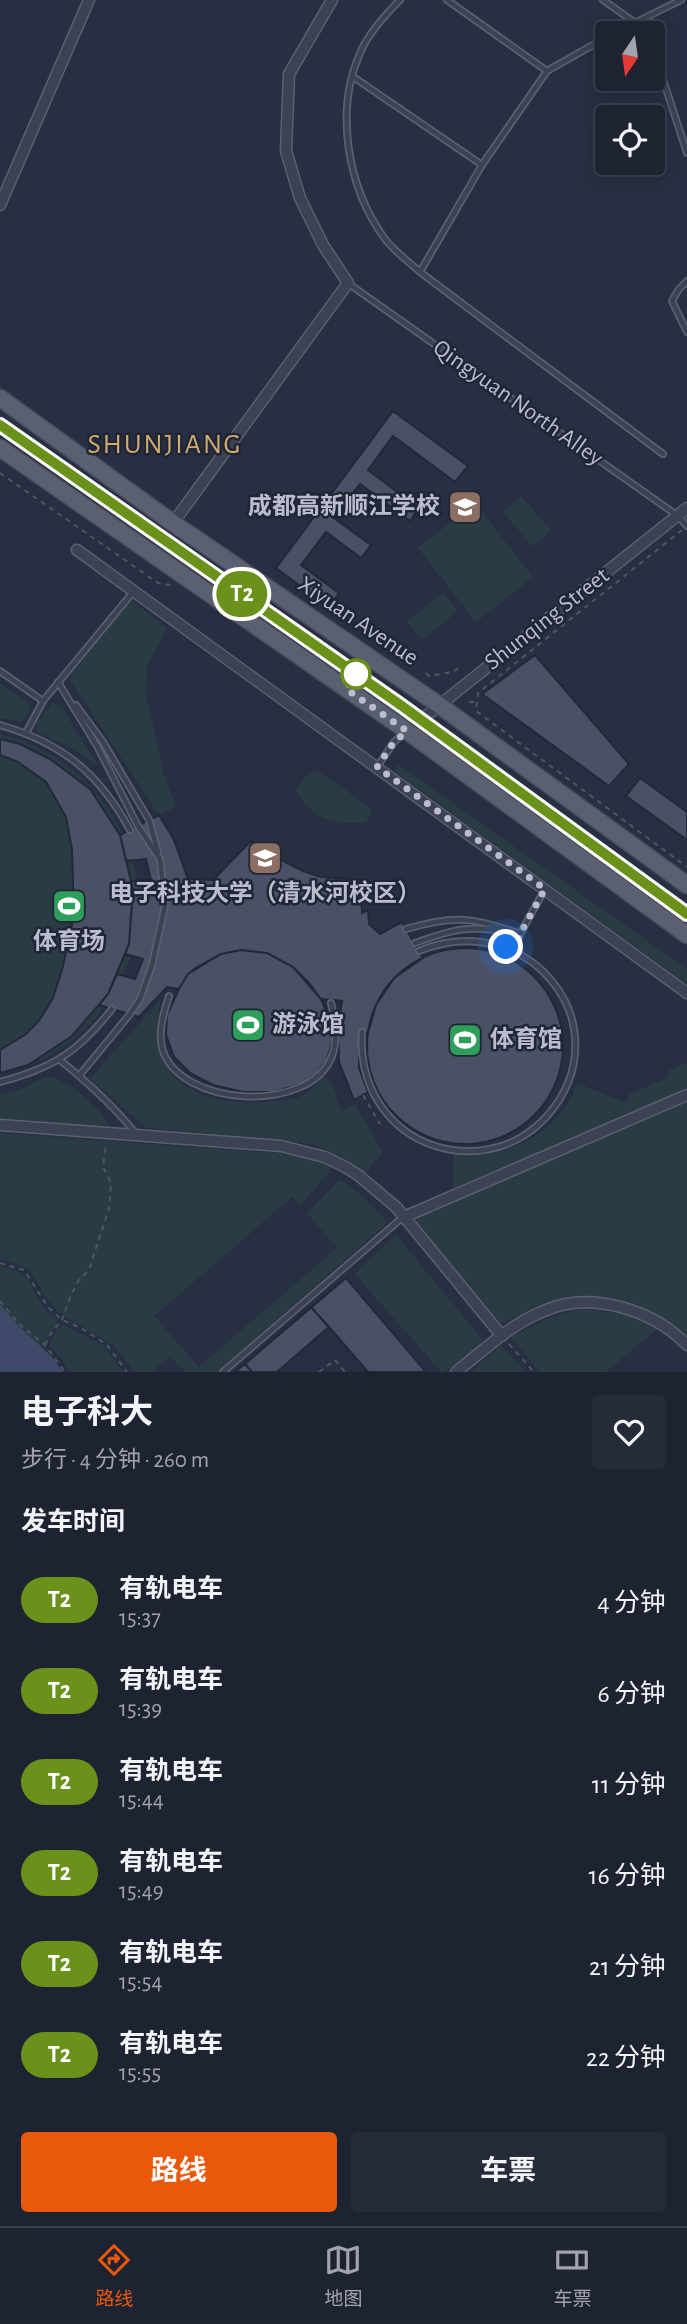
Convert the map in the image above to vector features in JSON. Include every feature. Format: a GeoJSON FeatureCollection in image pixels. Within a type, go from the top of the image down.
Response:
{"type":"FeatureCollection","features":[{"type":"Feature","properties":{"kind":"main road","name":"Xiyuan Avenue"},"geometry":{"type":"LineString","coordinates":[[0,398],[173,523],[439,705],[687,885]]}},
{"type":"Feature","properties":{"kind":"main road"},"geometry":{"type":"LineString","coordinates":[[0,448],[407,731],[687,935]]}},
{"type":"Feature","properties":{"kind":"street"},"geometry":{"type":"LineString","coordinates":[[0,205],[89,0]]}},
{"type":"Feature","properties":{"kind":"street"},"geometry":{"type":"LineString","coordinates":[[173,523],[348,283],[323,245],[300,198],[286,151],[289,74],[332,0]]}},
{"type":"Feature","properties":{"kind":"street","name":"Shunqing Street"},"geometry":{"type":"LineString","coordinates":[[407,731],[687,508]]}},
{"type":"Feature","properties":{"kind":"street"},"geometry":{"type":"LineString","coordinates":[[77,550],[687,993]]}},
{"type":"Feature","properties":{"kind":"street"},"geometry":{"type":"LineString","coordinates":[[404,1217],[687,1096]]}},
{"type":"Feature","properties":{"kind":"street"},"geometry":{"type":"LineString","coordinates":[[0,1125],[281,1146],[325,1157],[358,1175],[396,1207],[502,1336]]}},
{"type":"Feature","properties":{"kind":"street"},"geometry":{"type":"LineString","coordinates":[[456,1372],[522,1322],[545,1310],[575,1304],[592,1303],[629,1310],[652,1318],[687,1345]]}},
{"type":"Feature","properties":{"kind":"lane"},"geometry":{"type":"LineString","coordinates":[[400,0],[361,48],[352,76],[346,117],[354,177],[364,202],[385,239],[419,272],[663,454]]}},
{"type":"Feature","properties":{"kind":"lane"},"geometry":{"type":"LineString","coordinates":[[447,0],[547,71]]}},
{"type":"Feature","properties":{"kind":"lane"},"geometry":{"type":"LineString","coordinates":[[603,0],[633,21]]}},
{"type":"Feature","properties":{"kind":"lane"},"geometry":{"type":"LineString","coordinates":[[636,21],[681,0]]}},
{"type":"Feature","properties":{"kind":"lane"},"geometry":{"type":"LineString","coordinates":[[419,272],[482,165],[547,71],[595,44]]}},
{"type":"Feature","properties":{"kind":"lane"},"geometry":{"type":"LineString","coordinates":[[352,76],[482,165]]}},
{"type":"Feature","properties":{"kind":"lane"},"geometry":{"type":"LineString","coordinates":[[665,86],[687,153]]}},
{"type":"Feature","properties":{"kind":"lane"},"geometry":{"type":"LineString","coordinates":[[687,281],[672,301],[687,331]]}},
{"type":"Feature","properties":{"kind":"lane","name":"Qingyuan North Alley"},"geometry":{"type":"LineString","coordinates":[[348,283],[678,516],[687,526]]}},
{"type":"Feature","properties":{"kind":"lane"},"geometry":{"type":"LineString","coordinates":[[26,733],[43,701],[134,591]]}},
{"type":"Feature","properties":{"kind":"lane"},"geometry":{"type":"LineString","coordinates":[[0,671],[43,701]]}},
{"type":"Feature","properties":{"kind":"lane"},"geometry":{"type":"LineString","coordinates":[[58,682],[97,746],[138,826],[160,859]]}},
{"type":"Feature","properties":{"kind":"lane"},"geometry":{"type":"LineString","coordinates":[[58,682],[103,742],[149,820],[160,859],[165,906],[152,965],[140,999],[79,1076]]}},
{"type":"Feature","properties":{"kind":"lane"},"geometry":{"type":"LineString","coordinates":[[0,725],[26,733],[63,751],[108,793],[130,830]]}},
{"type":"Feature","properties":{"kind":"lane"},"geometry":{"type":"LineString","coordinates":[[377,767],[394,742],[407,731]]}},
{"type":"Feature","properties":{"kind":"lane"},"geometry":{"type":"LineString","coordinates":[[515,951],[520,934],[545,889]]}},
{"type":"Feature","properties":{"kind":"lane"},"geometry":{"type":"LineString","coordinates":[[407,929],[462,918],[488,922],[520,934]]}},
{"type":"Feature","properties":{"kind":"lane"},"geometry":{"type":"LineString","coordinates":[[415,943],[455,929],[477,927],[520,934]]}},
{"type":"Feature","properties":{"kind":"lane"},"geometry":{"type":"LineString","coordinates":[[362,1032],[360,1039],[363,1066],[373,1094],[390,1118],[414,1137],[445,1149],[469,1152],[505,1145],[527,1134],[545,1119],[565,1089],[572,1066],[574,1041],[570,1017],[560,992],[544,972],[515,951],[497,943],[467,939],[448,941],[419,951]]}},
{"type":"Feature","properties":{"kind":"lane"},"geometry":{"type":"LineString","coordinates":[[169,996],[161,1030],[162,1049],[171,1066],[199,1086],[240,1096],[272,1096],[303,1088],[315,1080],[332,1056],[336,1036],[331,1003]]}},
{"type":"Feature","properties":{"kind":"lane"},"geometry":{"type":"LineString","coordinates":[[0,1082],[26,1075],[60,1060],[88,1037],[112,1009]]}},
{"type":"Feature","properties":{"kind":"lane"},"geometry":{"type":"LineString","coordinates":[[60,1060],[127,1122],[137,1135]]}},
{"type":"Feature","properties":{"kind":"lane"},"geometry":{"type":"LineString","coordinates":[[223,1372],[404,1217]]}},
{"type":"Feature","properties":{"kind":"path"},"geometry":{"type":"LineString","coordinates":[[0,473],[158,583],[164,585],[187,580]]}},
{"type":"Feature","properties":{"kind":"path"},"geometry":{"type":"LineString","coordinates":[[687,526],[478,693],[476,711],[687,867]]}},
{"type":"Feature","properties":{"kind":"path"},"geometry":{"type":"LineString","coordinates":[[426,673],[429,676],[453,672],[460,667]]}},
{"type":"Feature","properties":{"kind":"path"},"geometry":{"type":"LineString","coordinates":[[469,702],[477,702]]}},
{"type":"Feature","properties":{"kind":"path"},"geometry":{"type":"LineString","coordinates":[[363,1095],[380,1124]]}},
{"type":"Feature","properties":{"kind":"path"},"geometry":{"type":"LineString","coordinates":[[45,1345],[62,1320],[79,1280],[89,1270],[109,1208],[111,1183],[103,1167],[107,1133]]}},
{"type":"Feature","properties":{"kind":"path"},"geometry":{"type":"LineString","coordinates":[[0,1263],[24,1270],[48,1307],[62,1320],[106,1344],[127,1372]]}},
{"type":"Feature","properties":{"kind":"path"},"geometry":{"type":"LineString","coordinates":[[0,1301],[19,1324],[45,1345],[65,1372]]}},
{"type":"Feature","properties":{"kind":"path"},"geometry":{"type":"LineString","coordinates":[[502,1336],[534,1372]]}},
{"type":"Feature","properties":{"kind":"path"},"geometry":{"type":"LineString","coordinates":[[319,1372],[335,1360],[345,1372]]}},
{"type":"Feature","properties":{"kind":"shaded area"},"geometry":{"type":"Polygon","coordinates":[[[521,496],[551,531],[533,547],[503,512],[521,496]]]}},
{"type":"Feature","properties":{"kind":"shaded area"},"geometry":{"type":"Polygon","coordinates":[[[475,503],[533,577],[476,622],[418,548],[475,503]]]}},
{"type":"Feature","properties":{"kind":"shaded area"},"geometry":{"type":"Polygon","coordinates":[[[443,593],[458,611],[422,640],[407,621],[443,593]]]}},
{"type":"Feature","properties":{"kind":"shaded area"},"geometry":{"type":"Polygon","coordinates":[[[133,602],[167,628],[148,664],[145,689],[163,771],[176,807],[159,815],[69,679],[123,605],[133,602]]]}},
{"type":"Feature","properties":{"kind":"shaded area"},"geometry":{"type":"Polygon","coordinates":[[[0,683],[30,704],[29,713],[21,722],[0,718],[0,683]]]}},
{"type":"Feature","properties":{"kind":"shaded area"},"geometry":{"type":"Polygon","coordinates":[[[52,703],[61,706],[98,766],[70,747],[38,733],[36,724],[52,703]]]}},
{"type":"Feature","properties":{"kind":"shaded area","name":"体育场"},"geometry":{"type":"Polygon","coordinates":[[[0,734],[44,751],[80,776],[109,809],[128,848],[138,889],[136,932],[123,975],[98,1015],[78,1036],[54,1053],[28,1066],[0,1074],[0,734]]]}},
{"type":"Feature","properties":{"kind":"shaded area"},"geometry":{"type":"Polygon","coordinates":[[[399,765],[687,969],[687,984],[394,771],[399,765]]]}},
{"type":"Feature","properties":{"kind":"shaded area"},"geometry":{"type":"Polygon","coordinates":[[[317,770],[371,808],[370,817],[364,823],[332,821],[309,808],[296,790],[305,777],[317,770]]]}},
{"type":"Feature","properties":{"kind":"shaded area"},"geometry":{"type":"Polygon","coordinates":[[[161,999],[156,1032],[159,1052],[167,1068],[191,1089],[206,1096],[240,1102],[287,1100],[303,1095],[324,1076],[332,1084],[341,1111],[355,1105],[383,1152],[365,1173],[340,1156],[315,1145],[147,1128],[90,1079],[161,999]]]}},
{"type":"Feature","properties":{"kind":"shaded area"},"geometry":{"type":"Polygon","coordinates":[[[687,1063],[687,1089],[452,1189],[454,1154],[492,1153],[533,1137],[545,1129],[564,1108],[577,1083],[626,1103],[629,1094],[667,1078],[669,1070],[687,1063]]]}},
{"type":"Feature","properties":{"kind":"shaded area"},"geometry":{"type":"Polygon","coordinates":[[[49,1076],[85,1098],[102,1114],[111,1130],[0,1122],[0,1095],[19,1090],[49,1076]]]}},
{"type":"Feature","properties":{"kind":"shaded area"},"geometry":{"type":"Polygon","coordinates":[[[687,1101],[687,1334],[637,1306],[602,1297],[566,1299],[546,1304],[502,1324],[416,1223],[419,1216],[687,1101]]]}},
{"type":"Feature","properties":{"kind":"shaded area"},"geometry":{"type":"Polygon","coordinates":[[[0,1133],[278,1153],[315,1160],[330,1166],[330,1171],[301,1205],[292,1197],[154,1316],[199,1367],[337,1248],[307,1213],[340,1180],[351,1186],[388,1222],[217,1372],[185,1372],[170,1356],[155,1369],[158,1372],[134,1372],[115,1346],[59,1313],[45,1296],[30,1270],[0,1259],[0,1133]]]}},
{"type":"Feature","properties":{"kind":"shaded area"},"geometry":{"type":"Polygon","coordinates":[[[396,1235],[482,1339],[480,1345],[444,1372],[441,1372],[355,1274],[396,1235]]]}},
{"type":"Feature","properties":{"kind":"shaded area"},"geometry":{"type":"Polygon","coordinates":[[[0,1266],[24,1275],[44,1307],[58,1321],[42,1348],[0,1304],[0,1266]]]}},
{"type":"Feature","properties":{"kind":"shaded area"},"geometry":{"type":"Polygon","coordinates":[[[585,1309],[628,1315],[658,1328],[606,1372],[540,1372],[511,1337],[556,1316],[585,1309]]]}},
{"type":"Feature","properties":{"kind":"shaded area"},"geometry":{"type":"Polygon","coordinates":[[[63,1325],[104,1346],[124,1372],[69,1372],[49,1345],[63,1325]]]}},
{"type":"Feature","properties":{"kind":"shaded area"},"geometry":{"type":"Polygon","coordinates":[[[501,1345],[525,1372],[471,1372],[501,1345]]]}},
{"type":"Feature","properties":{"kind":"water"},"geometry":{"type":"Polygon","coordinates":[[[0,1304],[52,1357],[63,1372],[0,1372],[0,1304]]]}},
{"type":"Feature","properties":{"kind":"building"},"geometry":{"type":"Polygon","coordinates":[[[393,411],[468,466],[455,482],[393,436],[368,470],[419,508],[410,521],[360,484],[334,518],[371,545],[361,558],[326,532],[301,565],[339,593],[329,607],[276,568],[393,411]]]}},
{"type":"Feature","properties":{"kind":"building"},"geometry":{"type":"Polygon","coordinates":[[[535,655],[629,764],[609,786],[482,694],[535,655]]]}},
{"type":"Feature","properties":{"kind":"building"},"geometry":{"type":"Polygon","coordinates":[[[0,739],[20,744],[50,759],[90,789],[120,835],[133,889],[129,944],[108,994],[72,1036],[28,1065],[0,1073],[0,1050],[26,1034],[39,1021],[53,998],[73,920],[73,883],[72,849],[66,817],[46,782],[18,762],[0,755],[0,739]]]}},
{"type":"Feature","properties":{"kind":"building"},"geometry":{"type":"Polygon","coordinates":[[[640,778],[687,812],[687,840],[626,796],[640,778]]]}},
{"type":"Feature","properties":{"kind":"building"},"geometry":{"type":"Polygon","coordinates":[[[159,815],[174,840],[188,879],[213,880],[251,841],[267,853],[303,871],[321,877],[360,880],[362,913],[368,910],[369,924],[380,934],[402,922],[423,958],[394,978],[376,1005],[368,1033],[359,1031],[359,1068],[368,1092],[354,1100],[339,1062],[338,1026],[342,1001],[321,999],[293,967],[267,953],[241,950],[221,954],[188,974],[179,989],[167,987],[139,1017],[99,1005],[108,994],[117,974],[135,979],[143,959],[125,954],[129,944],[133,889],[131,881],[151,880],[146,859],[126,861],[120,835],[159,815]]]}},
{"type":"Feature","properties":{"kind":"building","name":"体育馆"},"geometry":{"type":"Polygon","coordinates":[[[465,948],[502,956],[534,977],[555,1009],[563,1046],[555,1083],[534,1115],[502,1136],[465,1144],[428,1136],[396,1115],[375,1083],[367,1046],[375,1009],[396,977],[428,956],[465,948]]]}},
{"type":"Feature","properties":{"kind":"building","name":"游泳馆"},"geometry":{"type":"Polygon","coordinates":[[[241,950],[267,953],[293,967],[321,999],[333,1038],[327,1060],[317,1073],[301,1084],[273,1092],[243,1092],[213,1085],[190,1073],[174,1057],[166,1035],[167,1015],[188,974],[221,954],[241,950]]]}},
{"type":"Feature","properties":{"kind":"building"},"geometry":{"type":"Polygon","coordinates":[[[346,1278],[426,1372],[368,1372],[329,1327],[277,1372],[235,1372],[346,1278]]]}},
{"type":"Feature","properties":{"kind":"building"},"geometry":{"type":"Polygon","coordinates":[[[346,1278],[426,1372],[368,1372],[311,1307],[346,1278]]]}},
{"type":"Feature","properties":{"kind":"building"},"geometry":{"type":"Polygon","coordinates":[[[311,1307],[329,1327],[277,1372],[252,1372],[245,1364],[311,1307]]]}},
{"type":"Feature","properties":{"kind":"tram line"},"geometry":{"type":"LineString","coordinates":[[0,425],[402,706],[687,914]]}},
{"type":"Feature","properties":{"kind":"tram line","name":"T2"},"geometry":{"type":"LineString","coordinates":[[0,425],[402,706],[687,914]]}},
{"type":"Feature","properties":{"kind":"place","name":"成都高新顺江学校"},"geometry":{"type":"Point","coordinates":[465,507]}},
{"type":"Feature","properties":{"kind":"place","name":"电子科技大学（清水河校区）"},"geometry":{"type":"Point","coordinates":[265,858]}},
{"type":"Feature","properties":{"kind":"place","name":"体育场"},"geometry":{"type":"Point","coordinates":[69,906]}},
{"type":"Feature","properties":{"kind":"place","name":"游泳馆"},"geometry":{"type":"Point","coordinates":[248,1025]}},
{"type":"Feature","properties":{"kind":"place","name":"体育馆"},"geometry":{"type":"Point","coordinates":[465,1040]}},
{"type":"Feature","properties":{"kind":"district","name":"SHUNJIANG"},"geometry":{"type":"Point","coordinates":[165,445]}},
{"type":"Feature","properties":{"kind":"route"},"geometry":{"type":"LineString","coordinates":[[356,674],[346,689],[407,731],[394,742],[377,767],[545,889],[520,934],[515,951],[506,947]]}}]}
